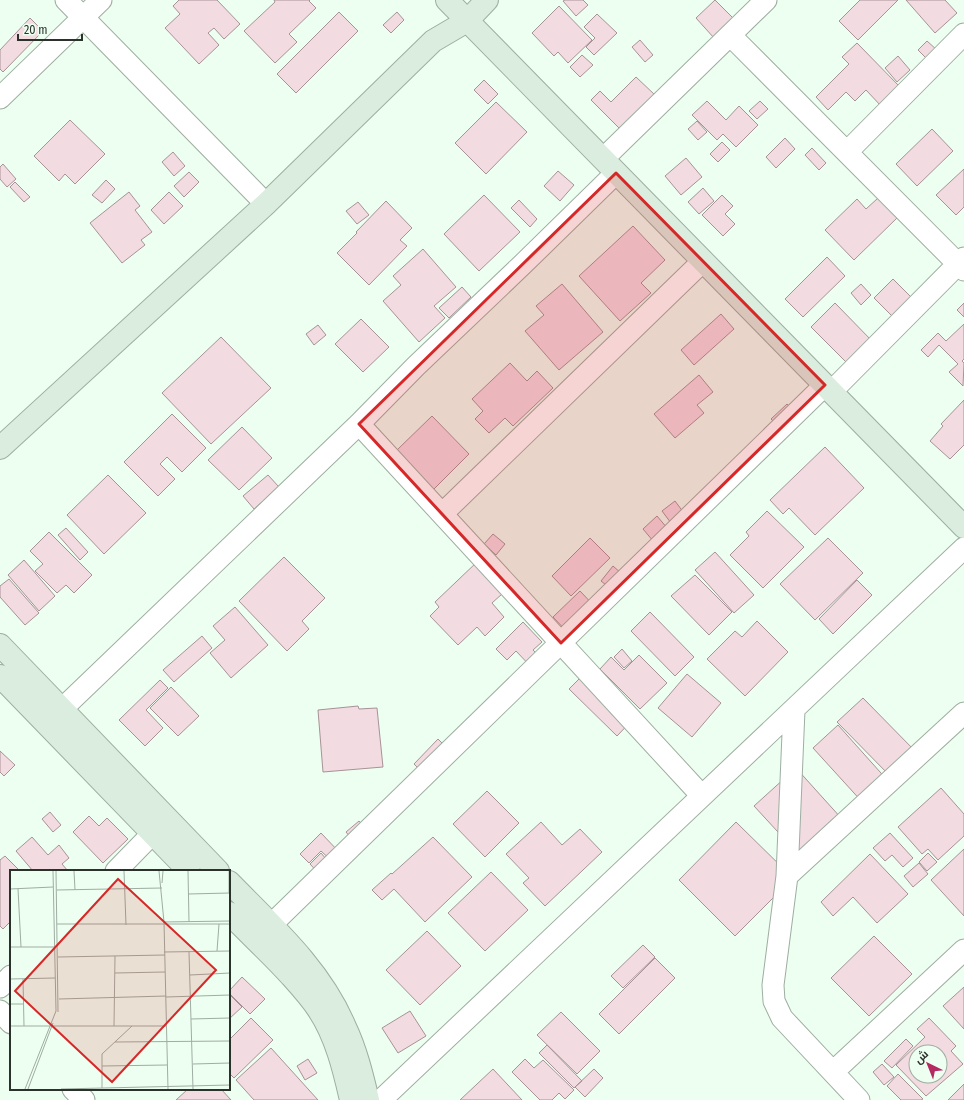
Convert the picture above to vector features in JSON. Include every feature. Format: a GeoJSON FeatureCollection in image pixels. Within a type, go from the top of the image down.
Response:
{"type":"FeatureCollection","features":[{"type":"Feature","properties":{"kind":"street"},"geometry":{"type":"LineString","coordinates":[[66,0],[266,204]]}},
{"type":"Feature","properties":{"kind":"street"},"geometry":{"type":"LineString","coordinates":[[0,98],[102,0]]}},
{"type":"Feature","properties":{"kind":"street"},"geometry":{"type":"LineString","coordinates":[[0,448],[266,204],[433,41],[467,21],[487,0]]}},
{"type":"Feature","properties":{"kind":"street"},"geometry":{"type":"LineString","coordinates":[[62,709],[359,424],[416,366],[523,264],[609,166],[730,35],[766,0]]}},
{"type":"Feature","properties":{"kind":"street"},"geometry":{"type":"LineString","coordinates":[[433,41],[451,1],[467,21],[964,527]]}},
{"type":"Feature","properties":{"kind":"street"},"geometry":{"type":"LineString","coordinates":[[846,152],[964,34]]}},
{"type":"Feature","properties":{"kind":"street"},"geometry":{"type":"LineString","coordinates":[[271,926],[561,643],[828,388],[962,264],[846,152],[730,35]]}},
{"type":"Feature","properties":{"kind":"street"},"geometry":{"type":"LineString","coordinates":[[442,514],[703,261]]}},
{"type":"Feature","properties":{"kind":"street"},"geometry":{"type":"LineString","coordinates":[[359,424],[702,796]]}},
{"type":"Feature","properties":{"kind":"street"},"geometry":{"type":"LineString","coordinates":[[381,1100],[964,548]]}},
{"type":"Feature","properties":{"kind":"street"},"geometry":{"type":"LineString","coordinates":[[0,645],[217,870]]}},
{"type":"Feature","properties":{"kind":"street"},"geometry":{"type":"LineString","coordinates":[[0,676],[188,870]]}},
{"type":"Feature","properties":{"kind":"street"},"geometry":{"type":"LineString","coordinates":[[794,710],[787,876],[772,985],[774,1001],[782,1018],[859,1100]]}},
{"type":"Feature","properties":{"kind":"street"},"geometry":{"type":"LineString","coordinates":[[787,876],[964,713]]}},
{"type":"Feature","properties":{"kind":"street"},"geometry":{"type":"LineString","coordinates":[[117,870],[152,834]]}},
{"type":"Feature","properties":{"kind":"street"},"geometry":{"type":"LineString","coordinates":[[230,883],[294,949],[316,976],[334,1004],[353,1046],[368,1100]]}},
{"type":"Feature","properties":{"kind":"street"},"geometry":{"type":"LineString","coordinates":[[230,914],[281,965],[305,991],[318,1008],[337,1049],[351,1100]]}},
{"type":"Feature","properties":{"kind":"street"},"geometry":{"type":"LineString","coordinates":[[833,1072],[964,950]]}},
{"type":"Feature","properties":{"kind":"street"},"geometry":{"type":"LineString","coordinates":[[0,987],[10,977]]}},
{"type":"Feature","properties":{"kind":"street"},"geometry":{"type":"LineString","coordinates":[[0,1011],[10,1022]]}},
{"type":"Feature","properties":{"kind":"street"},"geometry":{"type":"LineString","coordinates":[[74,1090],[84,1100]]}},
{"type":"Feature","properties":{"kind":"highlighted area"},"geometry":{"type":"Polygon","coordinates":[[[616,173],[825,385],[561,643],[359,424],[616,173]]]}},
{"type":"Feature","properties":{"kind":"building"},"geometry":{"type":"Polygon","coordinates":[[[179,0],[217,0],[240,24],[224,39],[214,28],[208,33],[219,45],[199,64],[165,28],[180,14],[173,6],[179,0]]]}},
{"type":"Feature","properties":{"kind":"building"},"geometry":{"type":"Polygon","coordinates":[[[274,0],[310,0],[309,1],[316,8],[289,34],[297,42],[275,63],[244,31],[275,2],[274,0]]]}},
{"type":"Feature","properties":{"kind":"building"},"geometry":{"type":"Polygon","coordinates":[[[583,0],[588,5],[576,16],[563,1],[583,0]]]}},
{"type":"Feature","properties":{"kind":"building"},"geometry":{"type":"Polygon","coordinates":[[[715,0],[734,19],[714,38],[696,18],[715,0]]]}},
{"type":"Feature","properties":{"kind":"building"},"geometry":{"type":"Polygon","coordinates":[[[860,0],[898,0],[858,40],[839,21],[860,0]]]}},
{"type":"Feature","properties":{"kind":"building"},"geometry":{"type":"Polygon","coordinates":[[[906,0],[945,0],[957,13],[935,33],[906,0]]]}},
{"type":"Feature","properties":{"kind":"building"},"geometry":{"type":"Polygon","coordinates":[[[559,6],[592,40],[568,63],[558,52],[554,56],[532,33],[559,6]]]}},
{"type":"Feature","properties":{"kind":"building"},"geometry":{"type":"Polygon","coordinates":[[[339,12],[358,31],[296,93],[277,74],[339,12]]]}},
{"type":"Feature","properties":{"kind":"building"},"geometry":{"type":"Polygon","coordinates":[[[397,12],[404,20],[391,33],[383,25],[397,12]]]}},
{"type":"Feature","properties":{"kind":"building"},"geometry":{"type":"Polygon","coordinates":[[[597,14],[617,33],[594,55],[586,47],[595,38],[584,27],[597,14]]]}},
{"type":"Feature","properties":{"kind":"building"},"geometry":{"type":"Polygon","coordinates":[[[30,18],[43,31],[3,72],[0,69],[0,50],[30,18]]]}},
{"type":"Feature","properties":{"kind":"building"},"geometry":{"type":"Polygon","coordinates":[[[640,40],[653,55],[645,62],[632,47],[640,40]]]}},
{"type":"Feature","properties":{"kind":"building"},"geometry":{"type":"Polygon","coordinates":[[[927,41],[937,50],[928,60],[918,50],[927,41]]]}},
{"type":"Feature","properties":{"kind":"building"},"geometry":{"type":"Polygon","coordinates":[[[857,43],[901,88],[882,107],[866,90],[855,101],[846,92],[828,110],[816,97],[849,64],[842,57],[857,43]]]}},
{"type":"Feature","properties":{"kind":"building"},"geometry":{"type":"Polygon","coordinates":[[[582,55],[593,65],[580,77],[570,67],[582,55]]]}},
{"type":"Feature","properties":{"kind":"building"},"geometry":{"type":"Polygon","coordinates":[[[898,56],[910,70],[897,82],[885,68],[898,56]]]}},
{"type":"Feature","properties":{"kind":"building"},"geometry":{"type":"Polygon","coordinates":[[[636,77],[655,95],[621,130],[591,100],[600,91],[611,102],[636,77]]]}},
{"type":"Feature","properties":{"kind":"building"},"geometry":{"type":"Polygon","coordinates":[[[484,80],[498,94],[488,104],[474,90],[484,80]]]}},
{"type":"Feature","properties":{"kind":"building"},"geometry":{"type":"Polygon","coordinates":[[[707,101],[726,120],[739,106],[758,125],[736,147],[723,134],[717,140],[692,115],[707,101]]]}},
{"type":"Feature","properties":{"kind":"building"},"geometry":{"type":"Polygon","coordinates":[[[760,101],[768,109],[757,119],[749,111],[760,101]]]}},
{"type":"Feature","properties":{"kind":"building"},"geometry":{"type":"Polygon","coordinates":[[[496,102],[527,132],[486,174],[455,143],[496,102]]]}},
{"type":"Feature","properties":{"kind":"building"},"geometry":{"type":"Polygon","coordinates":[[[70,120],[105,154],[75,184],[65,174],[59,181],[34,156],[70,120]]]}},
{"type":"Feature","properties":{"kind":"building"},"geometry":{"type":"Polygon","coordinates":[[[697,121],[707,132],[698,140],[688,129],[697,121]]]}},
{"type":"Feature","properties":{"kind":"building"},"geometry":{"type":"Polygon","coordinates":[[[932,129],[953,151],[917,186],[896,164],[932,129]]]}},
{"type":"Feature","properties":{"kind":"building"},"geometry":{"type":"Polygon","coordinates":[[[785,138],[795,149],[776,168],[766,157],[785,138]]]}},
{"type":"Feature","properties":{"kind":"building"},"geometry":{"type":"Polygon","coordinates":[[[722,142],[730,150],[718,162],[710,154],[722,142]]]}},
{"type":"Feature","properties":{"kind":"building"},"geometry":{"type":"Polygon","coordinates":[[[812,148],[826,163],[819,170],[805,155],[812,148]]]}},
{"type":"Feature","properties":{"kind":"building"},"geometry":{"type":"Polygon","coordinates":[[[173,152],[185,166],[174,176],[162,162],[173,152]]]}},
{"type":"Feature","properties":{"kind":"building"},"geometry":{"type":"Polygon","coordinates":[[[686,158],[702,177],[681,195],[665,176],[686,158]]]}},
{"type":"Feature","properties":{"kind":"building"},"geometry":{"type":"Polygon","coordinates":[[[3,164],[16,179],[7,187],[0,179],[0,167],[3,164]]]}},
{"type":"Feature","properties":{"kind":"building"},"geometry":{"type":"Polygon","coordinates":[[[964,169],[964,207],[956,215],[936,195],[964,169]]]}},
{"type":"Feature","properties":{"kind":"building"},"geometry":{"type":"Polygon","coordinates":[[[558,171],[574,185],[560,201],[544,186],[558,171]]]}},
{"type":"Feature","properties":{"kind":"building"},"geometry":{"type":"Polygon","coordinates":[[[189,172],[199,182],[184,197],[174,186],[189,172]]]}},
{"type":"Feature","properties":{"kind":"building"},"geometry":{"type":"Polygon","coordinates":[[[106,180],[115,189],[102,203],[92,195],[106,180]]]}},
{"type":"Feature","properties":{"kind":"building"},"geometry":{"type":"Polygon","coordinates":[[[15,182],[30,197],[24,202],[10,187],[15,182]]]}},
{"type":"Feature","properties":{"kind":"building"},"geometry":{"type":"Polygon","coordinates":[[[703,188],[714,201],[699,214],[688,202],[703,188]]]}},
{"type":"Feature","properties":{"kind":"building"},"geometry":{"type":"Polygon","coordinates":[[[129,192],[140,206],[135,210],[152,232],[141,240],[145,245],[122,263],[90,223],[129,192]]]}},
{"type":"Feature","properties":{"kind":"building"},"geometry":{"type":"Polygon","coordinates":[[[169,192],[183,206],[164,224],[151,210],[169,192]]]}},
{"type":"Feature","properties":{"kind":"building"},"geometry":{"type":"Polygon","coordinates":[[[484,195],[520,232],[479,271],[444,234],[484,195]]]}},
{"type":"Feature","properties":{"kind":"building"},"geometry":{"type":"Polygon","coordinates":[[[722,195],[733,206],[725,214],[735,224],[723,236],[702,215],[722,195]]]}},
{"type":"Feature","properties":{"kind":"building"},"geometry":{"type":"Polygon","coordinates":[[[878,198],[897,218],[854,260],[825,230],[857,199],[866,209],[878,198]]]}},
{"type":"Feature","properties":{"kind":"building"},"geometry":{"type":"Polygon","coordinates":[[[519,200],[537,219],[530,227],[511,208],[519,200]]]}},
{"type":"Feature","properties":{"kind":"building"},"geometry":{"type":"Polygon","coordinates":[[[386,201],[412,228],[400,240],[407,246],[369,285],[337,253],[386,201]]]}},
{"type":"Feature","properties":{"kind":"building"},"geometry":{"type":"Polygon","coordinates":[[[358,202],[369,215],[357,224],[346,211],[358,202]]]}},
{"type":"Feature","properties":{"kind":"building"},"geometry":{"type":"Polygon","coordinates":[[[633,226],[665,260],[641,283],[651,293],[620,321],[579,276],[633,226]]]}},
{"type":"Feature","properties":{"kind":"building"},"geometry":{"type":"Polygon","coordinates":[[[423,249],[456,287],[434,306],[445,318],[419,342],[383,301],[401,285],[393,276],[423,249]]]}},
{"type":"Feature","properties":{"kind":"building"},"geometry":{"type":"Polygon","coordinates":[[[827,257],[845,276],[803,317],[785,299],[827,257]]]}},
{"type":"Feature","properties":{"kind":"building"},"geometry":{"type":"Polygon","coordinates":[[[893,279],[913,299],[894,318],[874,298],[893,279]]]}},
{"type":"Feature","properties":{"kind":"building"},"geometry":{"type":"Polygon","coordinates":[[[562,284],[603,332],[559,370],[525,331],[544,315],[536,306],[562,284]]]}},
{"type":"Feature","properties":{"kind":"building"},"geometry":{"type":"Polygon","coordinates":[[[861,284],[871,295],[861,305],[851,293],[861,284]]]}},
{"type":"Feature","properties":{"kind":"building"},"geometry":{"type":"Polygon","coordinates":[[[462,287],[471,297],[449,318],[439,308],[462,287]]]}},
{"type":"Feature","properties":{"kind":"building"},"geometry":{"type":"Polygon","coordinates":[[[835,303],[874,343],[850,366],[811,327],[835,303]]]}},
{"type":"Feature","properties":{"kind":"building"},"geometry":{"type":"Polygon","coordinates":[[[964,303],[964,317],[957,310],[964,303]]]}},
{"type":"Feature","properties":{"kind":"building"},"geometry":{"type":"Polygon","coordinates":[[[721,314],[734,329],[694,365],[681,350],[721,314]]]}},
{"type":"Feature","properties":{"kind":"building"},"geometry":{"type":"Polygon","coordinates":[[[361,319],[389,347],[363,372],[335,344],[361,319]]]}},
{"type":"Feature","properties":{"kind":"building"},"geometry":{"type":"Polygon","coordinates":[[[964,324],[964,359],[962,361],[964,363],[963,386],[949,372],[958,364],[939,345],[928,357],[921,350],[938,333],[946,341],[964,324]]]}},
{"type":"Feature","properties":{"kind":"building"},"geometry":{"type":"Polygon","coordinates":[[[318,325],[326,335],[314,345],[306,334],[318,325]]]}},
{"type":"Feature","properties":{"kind":"building"},"geometry":{"type":"Polygon","coordinates":[[[221,337],[271,388],[211,444],[162,393],[221,337]]]}},
{"type":"Feature","properties":{"kind":"building"},"geometry":{"type":"Polygon","coordinates":[[[510,363],[527,381],[537,371],[553,388],[513,426],[505,418],[489,433],[475,419],[483,411],[472,399],[510,363]]]}},
{"type":"Feature","properties":{"kind":"building"},"geometry":{"type":"Polygon","coordinates":[[[699,375],[713,392],[697,405],[704,413],[675,438],[654,414],[699,375]]]}},
{"type":"Feature","properties":{"kind":"building"},"geometry":{"type":"Polygon","coordinates":[[[964,400],[964,445],[950,459],[930,441],[943,426],[941,424],[964,400]]]}},
{"type":"Feature","properties":{"kind":"building"},"geometry":{"type":"Polygon","coordinates":[[[787,404],[797,414],[781,429],[771,419],[787,404]]]}},
{"type":"Feature","properties":{"kind":"building"},"geometry":{"type":"Polygon","coordinates":[[[172,414],[206,448],[182,472],[167,457],[160,464],[175,479],[158,496],[124,462],[172,414]]]}},
{"type":"Feature","properties":{"kind":"building"},"geometry":{"type":"Polygon","coordinates":[[[432,416],[469,454],[433,490],[396,451],[432,416]]]}},
{"type":"Feature","properties":{"kind":"building"},"geometry":{"type":"Polygon","coordinates":[[[242,427],[272,458],[239,490],[208,460],[242,427]]]}},
{"type":"Feature","properties":{"kind":"building"},"geometry":{"type":"Polygon","coordinates":[[[825,447],[864,488],[815,535],[789,508],[783,514],[770,500],[825,447]]]}},
{"type":"Feature","properties":{"kind":"building"},"geometry":{"type":"Polygon","coordinates":[[[108,475],[146,513],[104,554],[67,515],[108,475]]]}},
{"type":"Feature","properties":{"kind":"building"},"geometry":{"type":"Polygon","coordinates":[[[268,475],[279,487],[254,509],[243,496],[268,475]]]}},
{"type":"Feature","properties":{"kind":"building"},"geometry":{"type":"Polygon","coordinates":[[[675,501],[687,517],[674,527],[662,511],[675,501]]]}},
{"type":"Feature","properties":{"kind":"building"},"geometry":{"type":"Polygon","coordinates":[[[767,511],[804,547],[763,588],[730,555],[749,536],[746,532],[767,511]]]}},
{"type":"Feature","properties":{"kind":"building"},"geometry":{"type":"Polygon","coordinates":[[[657,516],[673,535],[659,548],[643,529],[657,516]]]}},
{"type":"Feature","properties":{"kind":"building"},"geometry":{"type":"Polygon","coordinates":[[[66,528],[88,552],[80,560],[58,535],[66,528]]]}},
{"type":"Feature","properties":{"kind":"building"},"geometry":{"type":"Polygon","coordinates":[[[49,532],[92,575],[74,593],[66,585],[57,593],[35,571],[43,564],[30,551],[49,532]]]}},
{"type":"Feature","properties":{"kind":"building"},"geometry":{"type":"Polygon","coordinates":[[[493,534],[505,544],[496,555],[484,544],[493,534]]]}},
{"type":"Feature","properties":{"kind":"building"},"geometry":{"type":"Polygon","coordinates":[[[590,538],[610,558],[571,596],[552,576],[590,538]]]}},
{"type":"Feature","properties":{"kind":"building"},"geometry":{"type":"Polygon","coordinates":[[[828,538],[863,573],[815,620],[780,584],[828,538]]]}},
{"type":"Feature","properties":{"kind":"building"},"geometry":{"type":"Polygon","coordinates":[[[715,552],[754,595],[734,613],[695,570],[715,552]]]}},
{"type":"Feature","properties":{"kind":"building"},"geometry":{"type":"Polygon","coordinates":[[[284,557],[325,598],[302,621],[309,629],[287,651],[239,601],[284,557]]]}},
{"type":"Feature","properties":{"kind":"building"},"geometry":{"type":"Polygon","coordinates":[[[24,560],[55,596],[39,611],[8,575],[24,560]]]}},
{"type":"Feature","properties":{"kind":"building"},"geometry":{"type":"Polygon","coordinates":[[[478,561],[502,594],[492,603],[504,617],[485,636],[477,627],[458,645],[430,616],[439,607],[435,602],[478,561]]]}},
{"type":"Feature","properties":{"kind":"building"},"geometry":{"type":"Polygon","coordinates":[[[613,566],[622,574],[611,589],[601,581],[613,566]]]}},
{"type":"Feature","properties":{"kind":"building"},"geometry":{"type":"Polygon","coordinates":[[[695,575],[732,612],[709,635],[671,596],[695,575]]]}},
{"type":"Feature","properties":{"kind":"building"},"geometry":{"type":"Polygon","coordinates":[[[9,579],[39,613],[25,625],[0,597],[0,586],[9,579]]]}},
{"type":"Feature","properties":{"kind":"building"},"geometry":{"type":"Polygon","coordinates":[[[857,580],[872,595],[833,634],[819,619],[857,580]]]}},
{"type":"Feature","properties":{"kind":"building"},"geometry":{"type":"Polygon","coordinates":[[[580,591],[599,611],[572,637],[553,617],[580,591]]]}},
{"type":"Feature","properties":{"kind":"building"},"geometry":{"type":"Polygon","coordinates":[[[235,607],[268,645],[231,678],[210,653],[225,640],[213,626],[235,607]]]}},
{"type":"Feature","properties":{"kind":"building"},"geometry":{"type":"Polygon","coordinates":[[[650,612],[694,657],[675,676],[631,631],[650,612]]]}},
{"type":"Feature","properties":{"kind":"building"},"geometry":{"type":"Polygon","coordinates":[[[757,621],[788,652],[745,696],[707,659],[735,631],[742,637],[757,621]]]}},
{"type":"Feature","properties":{"kind":"building"},"geometry":{"type":"Polygon","coordinates":[[[523,622],[542,642],[533,650],[544,661],[534,670],[516,651],[507,660],[496,649],[523,622]]]}},
{"type":"Feature","properties":{"kind":"building"},"geometry":{"type":"Polygon","coordinates":[[[202,636],[212,648],[174,682],[163,670],[202,636]]]}},
{"type":"Feature","properties":{"kind":"building"},"geometry":{"type":"Polygon","coordinates":[[[622,649],[632,661],[624,668],[614,657],[622,649]]]}},
{"type":"Feature","properties":{"kind":"building"},"geometry":{"type":"Polygon","coordinates":[[[639,655],[667,683],[640,709],[600,669],[611,657],[624,670],[639,655]]]}},
{"type":"Feature","properties":{"kind":"building"},"geometry":{"type":"Polygon","coordinates":[[[591,667],[638,714],[617,736],[569,689],[591,667]]]}},
{"type":"Feature","properties":{"kind":"building"},"geometry":{"type":"Polygon","coordinates":[[[687,674],[721,703],[692,737],[658,708],[687,674]]]}},
{"type":"Feature","properties":{"kind":"building"},"geometry":{"type":"Polygon","coordinates":[[[160,680],[168,688],[146,710],[163,728],[145,746],[119,720],[160,680]]]}},
{"type":"Feature","properties":{"kind":"building"},"geometry":{"type":"Polygon","coordinates":[[[171,687],[199,716],[178,736],[150,708],[171,687]]]}},
{"type":"Feature","properties":{"kind":"building"},"geometry":{"type":"Polygon","coordinates":[[[863,698],[917,753],[892,778],[837,722],[863,698]]]}},
{"type":"Feature","properties":{"kind":"building"},"geometry":{"type":"Polygon","coordinates":[[[358,706],[359,709],[377,708],[383,767],[323,772],[318,710],[358,706]]]}},
{"type":"Feature","properties":{"kind":"building"},"geometry":{"type":"Polygon","coordinates":[[[838,725],[889,782],[864,804],[813,748],[838,725]]]}},
{"type":"Feature","properties":{"kind":"building"},"geometry":{"type":"Polygon","coordinates":[[[438,739],[449,750],[425,775],[414,764],[438,739]]]}},
{"type":"Feature","properties":{"kind":"building"},"geometry":{"type":"Polygon","coordinates":[[[0,751],[15,765],[4,776],[0,772],[0,751]]]}},
{"type":"Feature","properties":{"kind":"building"},"geometry":{"type":"Polygon","coordinates":[[[796,768],[842,819],[801,857],[754,806],[796,768]]]}},
{"type":"Feature","properties":{"kind":"building"},"geometry":{"type":"Polygon","coordinates":[[[941,788],[964,814],[964,836],[938,860],[928,849],[922,854],[898,827],[941,788]]]}},
{"type":"Feature","properties":{"kind":"building"},"geometry":{"type":"Polygon","coordinates":[[[487,791],[519,823],[485,857],[453,824],[487,791]]]}},
{"type":"Feature","properties":{"kind":"building"},"geometry":{"type":"Polygon","coordinates":[[[50,812],[61,825],[53,832],[42,819],[50,812]]]}},
{"type":"Feature","properties":{"kind":"building"},"geometry":{"type":"Polygon","coordinates":[[[89,816],[99,826],[107,818],[128,839],[103,863],[73,832],[89,816]]]}},
{"type":"Feature","properties":{"kind":"building"},"geometry":{"type":"Polygon","coordinates":[[[359,821],[367,830],[354,842],[346,832],[359,821]]]}},
{"type":"Feature","properties":{"kind":"building"},"geometry":{"type":"Polygon","coordinates":[[[541,822],[562,845],[580,829],[602,852],[545,906],[523,883],[529,878],[506,854],[541,822]]]}},
{"type":"Feature","properties":{"kind":"building"},"geometry":{"type":"Polygon","coordinates":[[[736,822],[793,878],[735,936],[679,880],[736,822]]]}},
{"type":"Feature","properties":{"kind":"building"},"geometry":{"type":"Polygon","coordinates":[[[321,833],[341,854],[333,862],[321,851],[309,863],[300,854],[321,833]]]}},
{"type":"Feature","properties":{"kind":"building"},"geometry":{"type":"Polygon","coordinates":[[[890,833],[913,858],[903,867],[892,855],[885,861],[873,848],[890,833]]]}},
{"type":"Feature","properties":{"kind":"building"},"geometry":{"type":"Polygon","coordinates":[[[32,837],[48,855],[59,845],[69,858],[62,864],[67,870],[32,870],[16,851],[32,837]]]}},
{"type":"Feature","properties":{"kind":"building"},"geometry":{"type":"Polygon","coordinates":[[[433,837],[472,877],[425,922],[394,889],[382,900],[372,890],[433,837]]]}},
{"type":"Feature","properties":{"kind":"building"},"geometry":{"type":"Polygon","coordinates":[[[964,849],[964,916],[931,880],[964,849]]]}},
{"type":"Feature","properties":{"kind":"building"},"geometry":{"type":"Polygon","coordinates":[[[321,853],[332,866],[321,876],[310,864],[321,853]]]}},
{"type":"Feature","properties":{"kind":"building"},"geometry":{"type":"Polygon","coordinates":[[[928,853],[937,862],[927,871],[919,862],[928,853]]]}},
{"type":"Feature","properties":{"kind":"building"},"geometry":{"type":"Polygon","coordinates":[[[870,854],[908,894],[877,923],[853,897],[833,916],[821,902],[870,854]]]}},
{"type":"Feature","properties":{"kind":"building"},"geometry":{"type":"Polygon","coordinates":[[[5,856],[19,870],[10,870],[10,922],[3,929],[0,926],[0,860],[5,856]]]}},
{"type":"Feature","properties":{"kind":"building"},"geometry":{"type":"Polygon","coordinates":[[[919,863],[928,874],[913,887],[904,876],[919,863]]]}},
{"type":"Feature","properties":{"kind":"building"},"geometry":{"type":"Polygon","coordinates":[[[491,872],[528,910],[485,951],[448,913],[491,872]]]}},
{"type":"Feature","properties":{"kind":"building"},"geometry":{"type":"Polygon","coordinates":[[[427,931],[461,966],[420,1005],[386,970],[427,931]]]}},
{"type":"Feature","properties":{"kind":"building"},"geometry":{"type":"Polygon","coordinates":[[[874,936],[912,974],[869,1016],[831,978],[874,936]]]}},
{"type":"Feature","properties":{"kind":"building"},"geometry":{"type":"Polygon","coordinates":[[[643,945],[655,957],[623,988],[611,976],[643,945]]]}},
{"type":"Feature","properties":{"kind":"building"},"geometry":{"type":"Polygon","coordinates":[[[655,958],[675,978],[619,1034],[599,1014],[655,958]]]}},
{"type":"Feature","properties":{"kind":"building"},"geometry":{"type":"Polygon","coordinates":[[[242,977],[265,999],[250,1014],[230,994],[230,990],[242,977]]]}},
{"type":"Feature","properties":{"kind":"building"},"geometry":{"type":"Polygon","coordinates":[[[964,987],[964,1029],[943,1006],[964,987]]]}},
{"type":"Feature","properties":{"kind":"building"},"geometry":{"type":"Polygon","coordinates":[[[230,995],[242,1007],[230,1018],[230,995]]]}},
{"type":"Feature","properties":{"kind":"building"},"geometry":{"type":"Polygon","coordinates":[[[410,1011],[426,1036],[398,1053],[382,1028],[410,1011]]]}},
{"type":"Feature","properties":{"kind":"building"},"geometry":{"type":"Polygon","coordinates":[[[561,1012],[600,1051],[577,1074],[537,1035],[561,1012]]]}},
{"type":"Feature","properties":{"kind":"building"},"geometry":{"type":"Polygon","coordinates":[[[251,1018],[273,1040],[234,1078],[230,1074],[230,1039],[251,1018]]]}},
{"type":"Feature","properties":{"kind":"building"},"geometry":{"type":"Polygon","coordinates":[[[929,1018],[956,1046],[951,1051],[963,1064],[948,1077],[948,1044],[918,1044],[925,1037],[917,1029],[929,1018]]]}},
{"type":"Feature","properties":{"kind":"building"},"geometry":{"type":"Polygon","coordinates":[[[906,1039],[911,1044],[908,1044],[908,1051],[892,1068],[884,1061],[906,1039]]]}},
{"type":"Feature","properties":{"kind":"building"},"geometry":{"type":"Polygon","coordinates":[[[547,1045],[582,1081],[574,1088],[539,1053],[547,1045]]]}},
{"type":"Feature","properties":{"kind":"building"},"geometry":{"type":"Polygon","coordinates":[[[271,1048],[318,1100],[254,1100],[236,1080],[271,1048]]]}},
{"type":"Feature","properties":{"kind":"building"},"geometry":{"type":"Polygon","coordinates":[[[908,1053],[908,1077],[896,1065],[908,1053]]]}},
{"type":"Feature","properties":{"kind":"building"},"geometry":{"type":"Polygon","coordinates":[[[308,1059],[317,1073],[305,1080],[297,1066],[308,1059]]]}},
{"type":"Feature","properties":{"kind":"building"},"geometry":{"type":"Polygon","coordinates":[[[525,1059],[534,1068],[543,1060],[574,1090],[565,1099],[559,1093],[552,1100],[540,1100],[512,1072],[525,1059]]]}},
{"type":"Feature","properties":{"kind":"building"},"geometry":{"type":"Polygon","coordinates":[[[882,1064],[894,1077],[884,1085],[873,1072],[882,1064]]]}},
{"type":"Feature","properties":{"kind":"building"},"geometry":{"type":"Polygon","coordinates":[[[493,1069],[522,1100],[460,1100],[493,1069]]]}},
{"type":"Feature","properties":{"kind":"building"},"geometry":{"type":"Polygon","coordinates":[[[594,1069],[603,1078],[585,1097],[575,1087],[594,1069]]]}},
{"type":"Feature","properties":{"kind":"building"},"geometry":{"type":"Polygon","coordinates":[[[898,1074],[923,1099],[901,1100],[887,1086],[898,1074]]]}},
{"type":"Feature","properties":{"kind":"building"},"geometry":{"type":"Polygon","coordinates":[[[914,1084],[940,1084],[926,1096],[914,1084]]]}},
{"type":"Feature","properties":{"kind":"building"},"geometry":{"type":"Polygon","coordinates":[[[964,1084],[964,1100],[948,1100],[964,1084]]]}},
{"type":"Feature","properties":{"kind":"building"},"geometry":{"type":"Polygon","coordinates":[[[187,1090],[222,1090],[231,1100],[176,1100],[187,1090]]]}}]}
